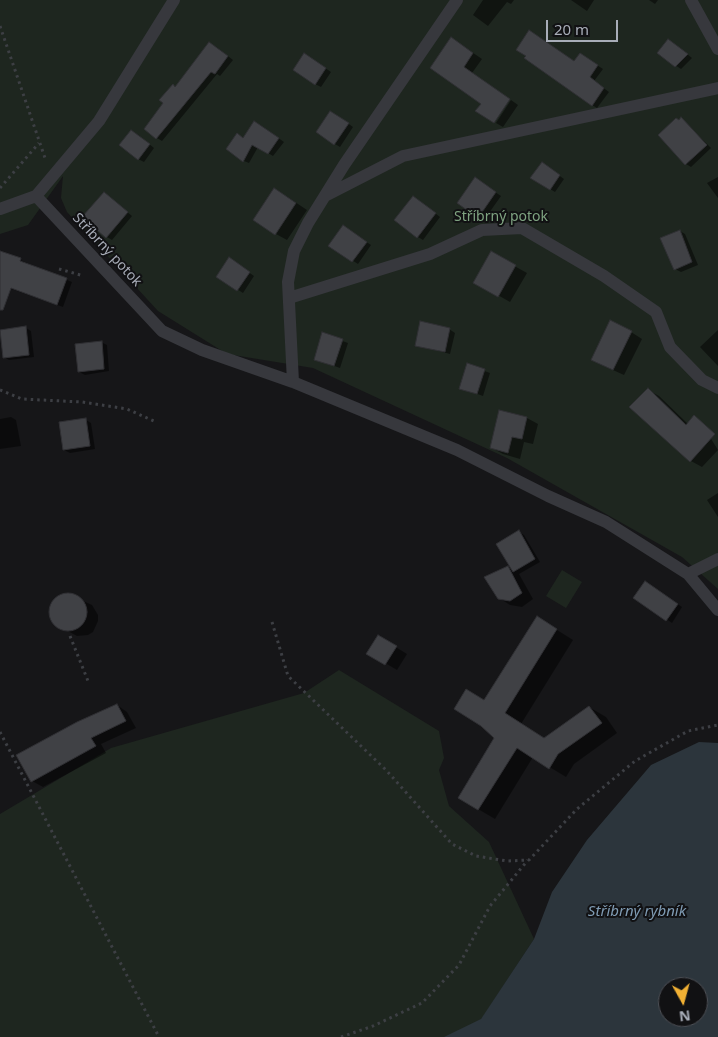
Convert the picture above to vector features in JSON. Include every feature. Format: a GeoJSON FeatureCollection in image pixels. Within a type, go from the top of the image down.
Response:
{"type":"FeatureCollection","features":[{"type":"Feature","properties":{"kind":"lane"},"geometry":{"type":"LineString","coordinates":[[0,209],[36,196],[99,121],[174,0]]}},
{"type":"Feature","properties":{"kind":"lane"},"geometry":{"type":"LineString","coordinates":[[293,382],[288,282],[294,251],[325,195],[457,0]]}},
{"type":"Feature","properties":{"kind":"lane"},"geometry":{"type":"LineString","coordinates":[[691,0],[718,49]]}},
{"type":"Feature","properties":{"kind":"lane"},"geometry":{"type":"LineString","coordinates":[[325,195],[403,156],[718,88]]}},
{"type":"Feature","properties":{"kind":"lane","name":"Stříbrný potok"},"geometry":{"type":"LineString","coordinates":[[36,196],[162,331],[202,350],[293,382],[457,450],[548,496],[606,522],[688,574],[718,610]]}},
{"type":"Feature","properties":{"kind":"lane"},"geometry":{"type":"LineString","coordinates":[[289,298],[430,254],[482,230],[522,228],[604,276],[656,312],[670,346],[702,380],[718,388]]}},
{"type":"Feature","properties":{"kind":"lane"},"geometry":{"type":"LineString","coordinates":[[688,574],[718,559]]}},
{"type":"Feature","properties":{"kind":"path"},"geometry":{"type":"LineString","coordinates":[[0,26],[51,176]]}},
{"type":"Feature","properties":{"kind":"path"},"geometry":{"type":"LineString","coordinates":[[0,188],[39,144]]}},
{"type":"Feature","properties":{"kind":"path"},"geometry":{"type":"LineString","coordinates":[[0,390],[22,399],[82,402],[127,409],[156,422]]}},
{"type":"Feature","properties":{"kind":"path"},"geometry":{"type":"LineString","coordinates":[[272,622],[288,676],[386,770],[452,844],[476,856],[506,861],[529,860]]}},
{"type":"Feature","properties":{"kind":"path"},"geometry":{"type":"LineString","coordinates":[[70,636],[88,681]]}},
{"type":"Feature","properties":{"kind":"path"},"geometry":{"type":"LineString","coordinates":[[341,1037],[373,1026],[422,1003],[459,966],[490,906],[529,860],[577,809],[635,761],[688,731],[718,725]]}},
{"type":"Feature","properties":{"kind":"path"},"geometry":{"type":"LineString","coordinates":[[0,732],[159,1037]]}},
{"type":"Feature","properties":{"kind":"green space","name":"Stříbrný potok"},"geometry":{"type":"Polygon","coordinates":[[[0,0],[718,0],[718,589],[682,557],[507,458],[313,368],[227,354],[158,311],[67,212],[61,198],[63,176],[28,225],[0,234],[0,0]]]}},
{"type":"Feature","properties":{"kind":"green space"},"geometry":{"type":"Polygon","coordinates":[[[562,570],[582,582],[566,608],[546,596],[562,570]]]}},
{"type":"Feature","properties":{"kind":"green space"},"geometry":{"type":"Polygon","coordinates":[[[339,670],[439,731],[444,758],[439,770],[449,806],[489,842],[534,939],[479,1023],[452,1037],[0,1037],[0,814],[111,748],[304,693],[339,670]]]}},
{"type":"Feature","properties":{"kind":"water","name":"Stříbrný rybník"},"geometry":{"type":"Polygon","coordinates":[[[699,742],[718,743],[718,1037],[444,1037],[481,1019],[534,939],[552,892],[587,840],[651,765],[699,742]]]}},
{"type":"Feature","properties":{"kind":"building"},"geometry":{"type":"Polygon","coordinates":[[[529,30],[574,61],[580,53],[598,65],[590,77],[604,88],[592,106],[524,58],[526,56],[516,50],[529,30]]]}},
{"type":"Feature","properties":{"kind":"building"},"geometry":{"type":"Polygon","coordinates":[[[451,37],[473,53],[464,67],[510,99],[494,123],[475,111],[481,104],[430,68],[451,37]]]}},
{"type":"Feature","properties":{"kind":"building"},"geometry":{"type":"Polygon","coordinates":[[[668,39],[688,54],[675,67],[657,53],[668,39]]]}},
{"type":"Feature","properties":{"kind":"building"},"geometry":{"type":"Polygon","coordinates":[[[209,42],[228,56],[215,74],[211,72],[156,139],[144,129],[163,103],[159,100],[173,84],[175,87],[209,42]]]}},
{"type":"Feature","properties":{"kind":"building"},"geometry":{"type":"Polygon","coordinates":[[[304,53],[326,68],[315,85],[293,70],[304,53]]]}},
{"type":"Feature","properties":{"kind":"building"},"geometry":{"type":"Polygon","coordinates":[[[330,111],[349,123],[334,145],[316,132],[330,111]]]}},
{"type":"Feature","properties":{"kind":"building"},"geometry":{"type":"Polygon","coordinates":[[[681,117],[707,145],[685,165],[658,135],[676,118],[679,120],[681,117]]]}},
{"type":"Feature","properties":{"kind":"building"},"geometry":{"type":"Polygon","coordinates":[[[254,121],[279,138],[268,154],[252,145],[243,162],[226,149],[237,133],[243,138],[254,121]]]}},
{"type":"Feature","properties":{"kind":"building"},"geometry":{"type":"Polygon","coordinates":[[[131,130],[150,144],[138,160],[119,145],[131,130]]]}},
{"type":"Feature","properties":{"kind":"building"},"geometry":{"type":"Polygon","coordinates":[[[542,162],[560,175],[550,190],[530,178],[542,162]]]}},
{"type":"Feature","properties":{"kind":"building"},"geometry":{"type":"Polygon","coordinates":[[[475,177],[496,192],[478,218],[457,203],[475,177]]]}},
{"type":"Feature","properties":{"kind":"building"},"geometry":{"type":"Polygon","coordinates":[[[274,188],[296,203],[275,235],[253,220],[274,188]]]}},
{"type":"Feature","properties":{"kind":"building"},"geometry":{"type":"Polygon","coordinates":[[[104,192],[128,212],[106,238],[82,217],[104,192]]]}},
{"type":"Feature","properties":{"kind":"building"},"geometry":{"type":"Polygon","coordinates":[[[413,196],[436,213],[417,238],[394,220],[413,196]]]}},
{"type":"Feature","properties":{"kind":"building"},"geometry":{"type":"Polygon","coordinates":[[[343,225],[367,242],[352,262],[328,246],[343,225]]]}},
{"type":"Feature","properties":{"kind":"building"},"geometry":{"type":"Polygon","coordinates":[[[680,230],[692,262],[674,270],[660,238],[680,230]]]}},
{"type":"Feature","properties":{"kind":"building"},"geometry":{"type":"Polygon","coordinates":[[[0,251],[21,258],[20,261],[67,278],[57,305],[11,288],[3,310],[0,310],[0,251]]]}},
{"type":"Feature","properties":{"kind":"building"},"geometry":{"type":"Polygon","coordinates":[[[491,251],[516,265],[498,297],[473,283],[491,251]]]}},
{"type":"Feature","properties":{"kind":"building"},"geometry":{"type":"Polygon","coordinates":[[[229,257],[250,272],[237,291],[216,277],[229,257]]]}},
{"type":"Feature","properties":{"kind":"building"},"geometry":{"type":"Polygon","coordinates":[[[610,320],[632,331],[613,370],[591,360],[610,320]]]}},
{"type":"Feature","properties":{"kind":"building"},"geometry":{"type":"Polygon","coordinates":[[[420,321],[450,328],[445,352],[415,346],[420,321]]]}},
{"type":"Feature","properties":{"kind":"building"},"geometry":{"type":"Polygon","coordinates":[[[26,326],[29,355],[3,358],[0,330],[26,326]]]}},
{"type":"Feature","properties":{"kind":"building"},"geometry":{"type":"Polygon","coordinates":[[[322,332],[343,339],[334,366],[314,360],[322,332]]]}},
{"type":"Feature","properties":{"kind":"building"},"geometry":{"type":"Polygon","coordinates":[[[102,341],[104,369],[78,372],[75,344],[102,341]]]}},
{"type":"Feature","properties":{"kind":"building"},"geometry":{"type":"Polygon","coordinates":[[[467,363],[485,369],[477,394],[459,389],[467,363]]]}},
{"type":"Feature","properties":{"kind":"building"},"geometry":{"type":"Polygon","coordinates":[[[648,388],[686,425],[694,415],[715,434],[690,462],[629,407],[648,388]]]}},
{"type":"Feature","properties":{"kind":"building"},"geometry":{"type":"Polygon","coordinates":[[[499,410],[527,417],[522,439],[512,437],[508,453],[490,448],[499,410]]]}},
{"type":"Feature","properties":{"kind":"building"},"geometry":{"type":"Polygon","coordinates":[[[86,418],[90,446],[63,450],[59,422],[86,418]]]}},
{"type":"Feature","properties":{"kind":"building"},"geometry":{"type":"Polygon","coordinates":[[[519,530],[535,559],[513,572],[496,544],[519,530]]]}},
{"type":"Feature","properties":{"kind":"building"},"geometry":{"type":"Polygon","coordinates":[[[508,566],[522,593],[510,601],[498,599],[484,577],[508,566]]]}},
{"type":"Feature","properties":{"kind":"building"},"geometry":{"type":"Polygon","coordinates":[[[645,581],[678,604],[666,621],[633,598],[645,581]]]}},
{"type":"Feature","properties":{"kind":"building"},"geometry":{"type":"Polygon","coordinates":[[[68,593],[81,599],[87,612],[81,625],[68,631],[55,625],[49,612],[55,599],[68,593]]]}},
{"type":"Feature","properties":{"kind":"building"},"geometry":{"type":"Polygon","coordinates":[[[537,616],[557,629],[505,713],[544,738],[589,706],[602,723],[558,754],[549,769],[517,748],[478,810],[458,798],[494,738],[481,726],[454,709],[466,689],[484,700],[537,616]]]}},
{"type":"Feature","properties":{"kind":"building"},"geometry":{"type":"Polygon","coordinates":[[[378,635],[397,646],[385,665],[366,654],[378,635]]]}},
{"type":"Feature","properties":{"kind":"building"},"geometry":{"type":"Polygon","coordinates":[[[117,704],[126,721],[91,738],[96,746],[31,782],[16,755],[77,722],[117,704]]]}}]}
